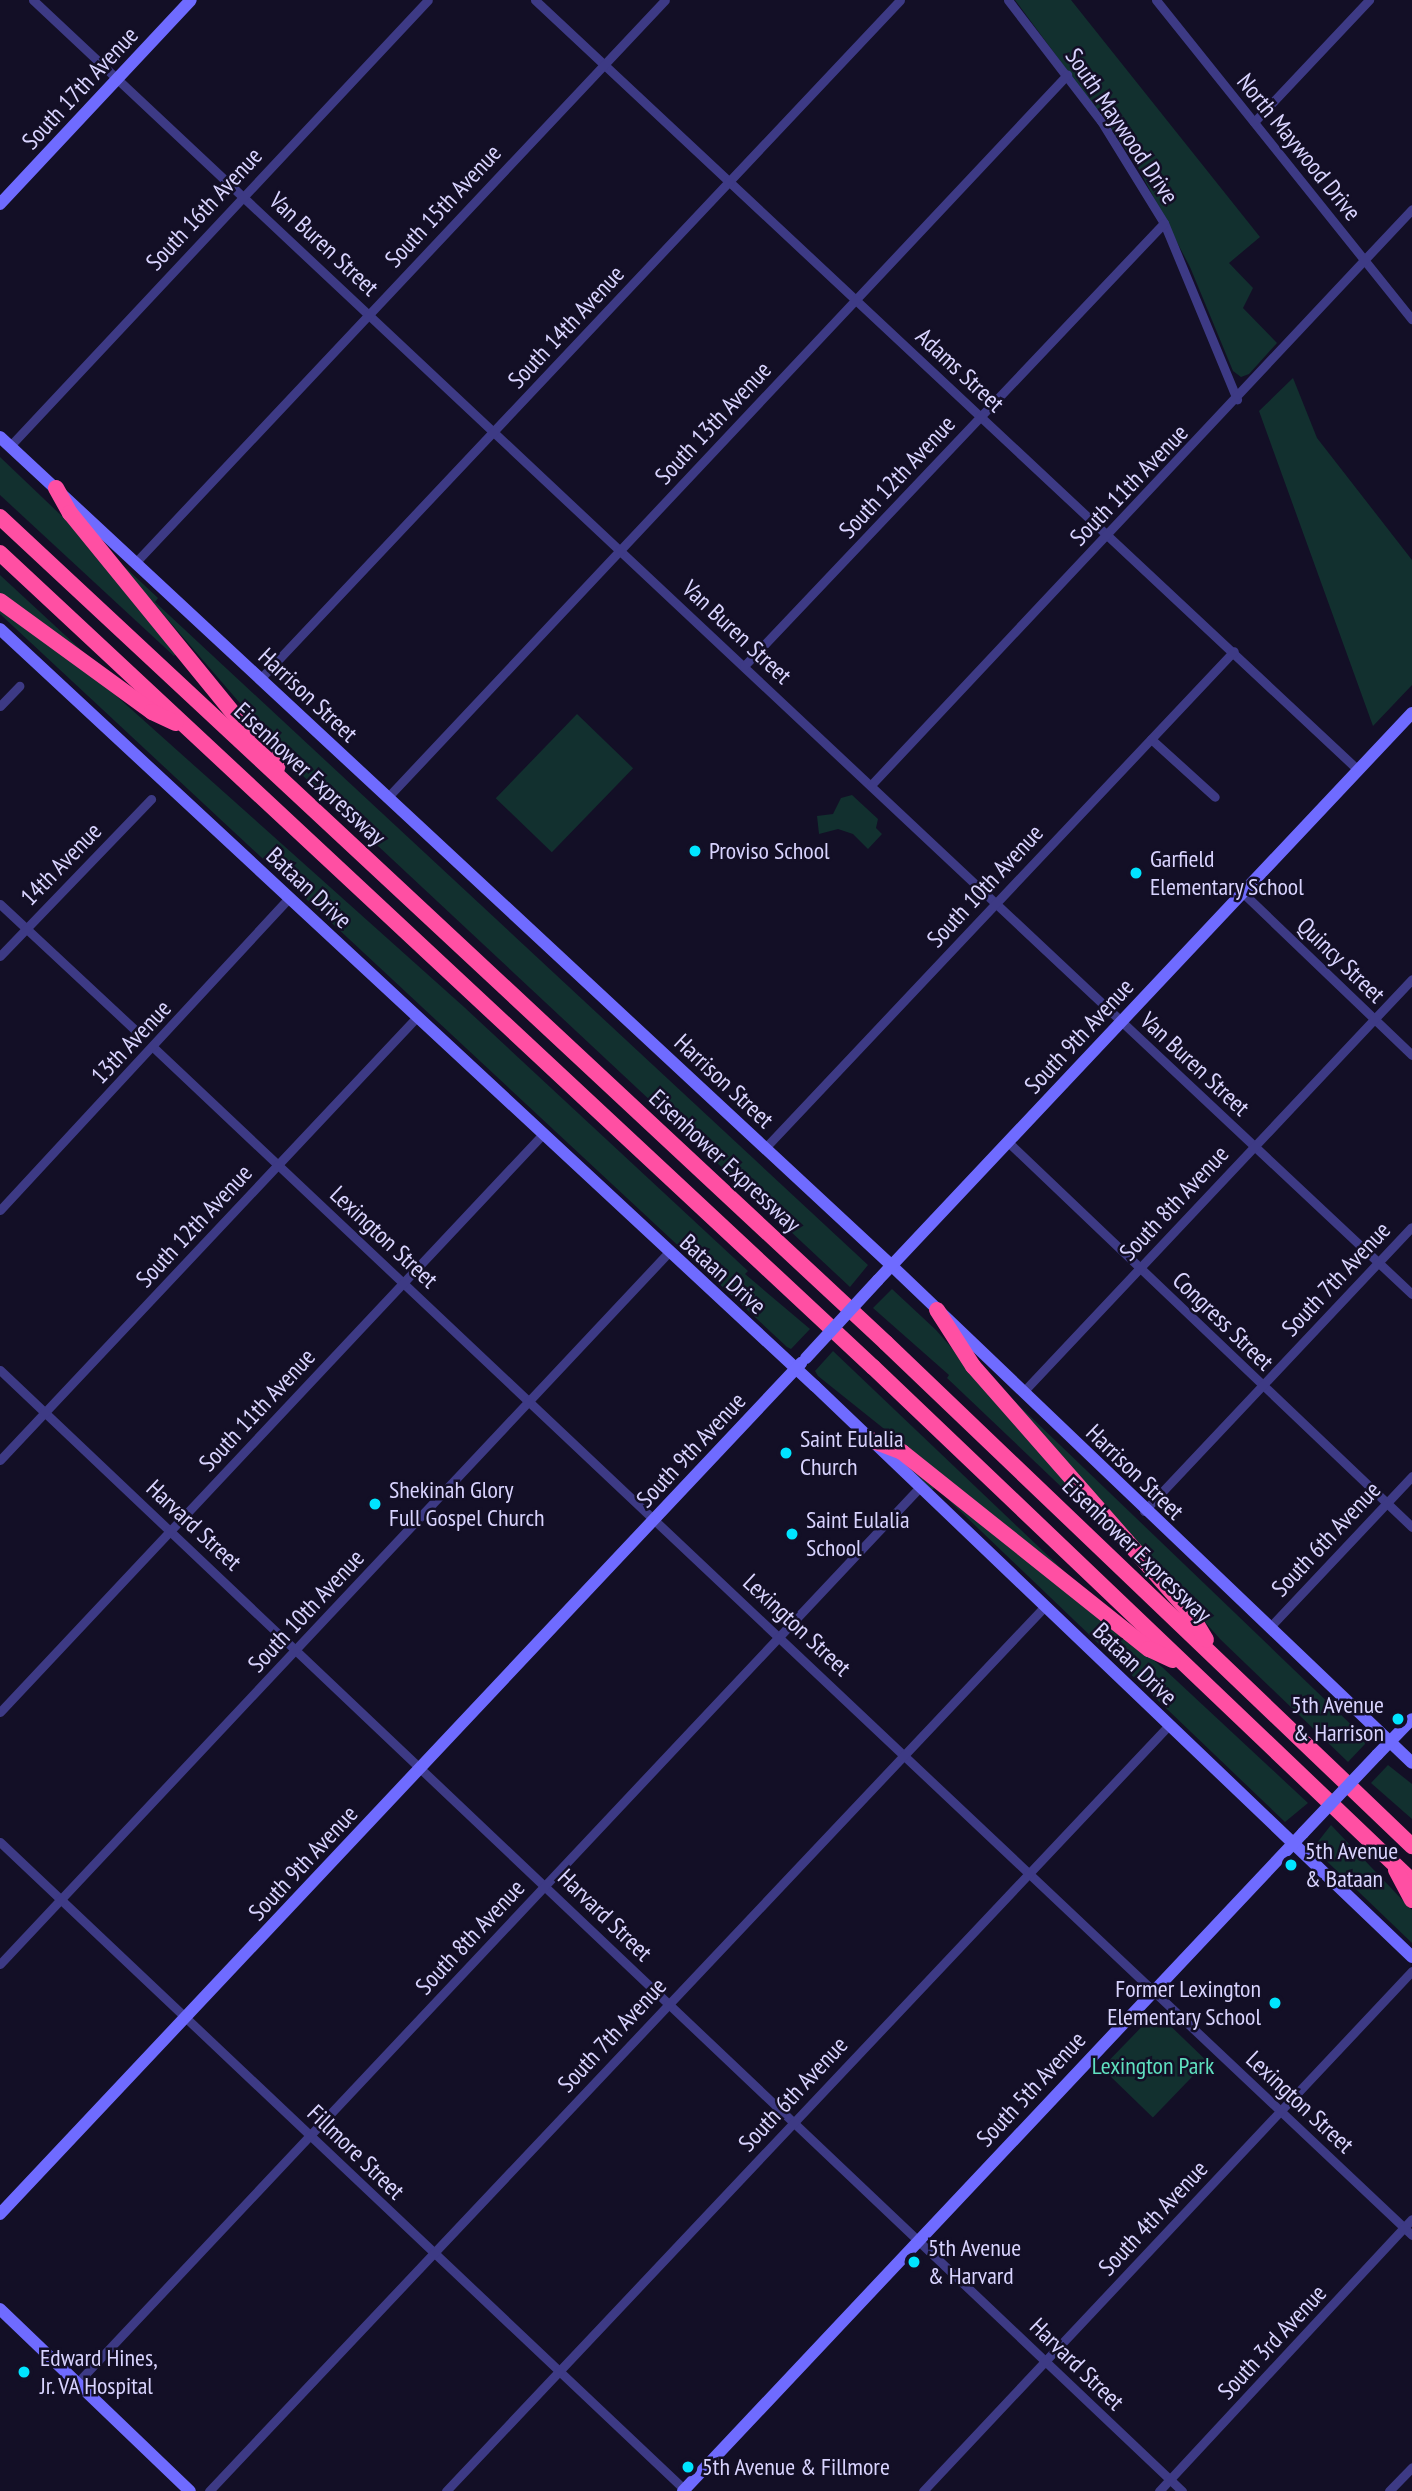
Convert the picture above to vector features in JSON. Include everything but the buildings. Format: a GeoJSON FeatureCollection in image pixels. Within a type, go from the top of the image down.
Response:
{"type":"FeatureCollection","features":[{"type":"Feature","properties":{"kind":"highway"},"geometry":{"type":"LineString","coordinates":[[56,488],[79,524],[263,744],[290,786]]}},
{"type":"Feature","properties":{"kind":"highway","name":"Eisenhower Expressway"},"geometry":{"type":"LineString","coordinates":[[0,517],[290,786],[1219,1660],[1412,1846]]}},
{"type":"Feature","properties":{"kind":"highway","name":"Eisenhower Expressway"},"geometry":{"type":"LineString","coordinates":[[0,553],[873,1367],[1412,1881]]}},
{"type":"Feature","properties":{"kind":"highway"},"geometry":{"type":"LineString","coordinates":[[0,601],[152,712],[190,730]]}},
{"type":"Feature","properties":{"kind":"highway"},"geometry":{"type":"LineString","coordinates":[[937,1310],[973,1366],[1190,1613],[1219,1660]]}},
{"type":"Feature","properties":{"kind":"highway"},"geometry":{"type":"LineString","coordinates":[[871,1440],[902,1452],[1149,1649],[1188,1667]]}},
{"type":"Feature","properties":{"kind":"highway"},"geometry":{"type":"LineString","coordinates":[[1392,1862],[1412,1900]]}},
{"type":"Feature","properties":{"kind":"street","name":"Van Buren Street"},"geometry":{"type":"LineString","coordinates":[[33,0],[369,312],[1412,1294]]}},
{"type":"Feature","properties":{"kind":"street","name":"South 17th Avenue"},"geometry":{"type":"LineString","coordinates":[[0,204],[191,0]]}},
{"type":"Feature","properties":{"kind":"street","name":"South 16th Avenue"},"geometry":{"type":"LineString","coordinates":[[5,441],[244,195],[428,0]]}},
{"type":"Feature","properties":{"kind":"street","name":"Adams Street"},"geometry":{"type":"LineString","coordinates":[[535,0],[1234,651],[1358,771]]}},
{"type":"Feature","properties":{"kind":"street","name":"South 15th Avenue"},"geometry":{"type":"LineString","coordinates":[[135,563],[664,0]]}},
{"type":"Feature","properties":{"kind":"street","name":"South 14th Avenue"},"geometry":{"type":"LineString","coordinates":[[260,679],[900,0]]}},
{"type":"Feature","properties":{"kind":"street","name":"South Maywood Drive"},"geometry":{"type":"LineString","coordinates":[[1008,0],[1067,75],[1132,167],[1164,223],[1237,399]]}},
{"type":"Feature","properties":{"kind":"street","name":"North Maywood Drive"},"geometry":{"type":"LineString","coordinates":[[1156,0],[1412,319]]}},
{"type":"Feature","properties":{"kind":"street"},"geometry":{"type":"LineString","coordinates":[[1254,122],[1369,0]]}},
{"type":"Feature","properties":{"kind":"street","name":"South 13th Avenue"},"geometry":{"type":"LineString","coordinates":[[387,798],[1067,75]]}},
{"type":"Feature","properties":{"kind":"street","name":"South 11th Avenue"},"geometry":{"type":"LineString","coordinates":[[871,785],[1237,399],[1412,209]]}},
{"type":"Feature","properties":{"kind":"street","name":"South 12th Avenue"},"geometry":{"type":"LineString","coordinates":[[744,666],[1164,223]]}},
{"type":"Feature","properties":{"kind":"street","name":"Harrison Street"},"geometry":{"type":"LineString","coordinates":[[5,441],[892,1266],[1144,1511],[1412,1763]]}},
{"type":"Feature","properties":{"kind":"street","name":"Bataan Drive"},"geometry":{"type":"LineString","coordinates":[[0,629],[668,1254],[796,1369],[1412,1957]]}},
{"type":"Feature","properties":{"kind":"street","name":"South 10th Avenue"},"geometry":{"type":"LineString","coordinates":[[765,1148],[1234,651]]}},
{"type":"Feature","properties":{"kind":"street"},"geometry":{"type":"LineString","coordinates":[[0,706],[19,686]]}},
{"type":"Feature","properties":{"kind":"street","name":"South 9th Avenue"},"geometry":{"type":"LineString","coordinates":[[0,2214],[1412,713]]}},
{"type":"Feature","properties":{"kind":"street"},"geometry":{"type":"LineString","coordinates":[[1151,739],[1215,797]]}},
{"type":"Feature","properties":{"kind":"street","name":"14th Avenue"},"geometry":{"type":"LineString","coordinates":[[0,956],[151,799]]}},
{"type":"Feature","properties":{"kind":"street","name":"Quincy Street"},"geometry":{"type":"LineString","coordinates":[[1243,893],[1412,1055]]}},
{"type":"Feature","properties":{"kind":"street","name":"13th Avenue"},"geometry":{"type":"LineString","coordinates":[[0,1210],[289,898]]}},
{"type":"Feature","properties":{"kind":"street"},"geometry":{"type":"LineString","coordinates":[[0,904],[136,1031]]}},
{"type":"Feature","properties":{"kind":"street","name":"South 8th Avenue"},"geometry":{"type":"LineString","coordinates":[[1023,1392],[1412,979]]}},
{"type":"Feature","properties":{"kind":"street","name":"South 12th Avenue"},"geometry":{"type":"LineString","coordinates":[[0,1460],[416,1018]]}},
{"type":"Feature","properties":{"kind":"street","name":"Lexington Street"},"geometry":{"type":"LineString","coordinates":[[153,1047],[656,1518],[1412,2235]]}},
{"type":"Feature","properties":{"kind":"street","name":"South 11th Avenue"},"geometry":{"type":"LineString","coordinates":[[0,1712],[542,1135]]}},
{"type":"Feature","properties":{"kind":"street","name":"Congress Street"},"geometry":{"type":"LineString","coordinates":[[1008,1142],[1412,1527]]}},
{"type":"Feature","properties":{"kind":"street","name":"South 7th Avenue"},"geometry":{"type":"LineString","coordinates":[[1144,1511],[1412,1227]]}},
{"type":"Feature","properties":{"kind":"street","name":"South 10th Avenue"},"geometry":{"type":"LineString","coordinates":[[0,1964],[668,1254]]}},
{"type":"Feature","properties":{"kind":"street","name":"Harvard Street"},"geometry":{"type":"LineString","coordinates":[[0,1370],[297,1648],[1182,2491]]}},
{"type":"Feature","properties":{"kind":"street","name":"South 6th Avenue"},"geometry":{"type":"LineString","coordinates":[[1269,1628],[1412,1476]]}},
{"type":"Feature","properties":{"kind":"street","name":"South 8th Avenue"},"geometry":{"type":"LineString","coordinates":[[77,2383],[920,1487]]}},
{"type":"Feature","properties":{"kind":"street","name":"South 7th Avenue"},"geometry":{"type":"LineString","coordinates":[[209,2491],[1045,1606]]}},
{"type":"Feature","properties":{"kind":"street","name":"South 5th Avenue"},"geometry":{"type":"LineString","coordinates":[[684,2490],[1153,1990],[1412,1719]]}},
{"type":"Feature","properties":{"kind":"street","name":"South 6th Avenue"},"geometry":{"type":"LineString","coordinates":[[446,2491],[1169,1725]]}},
{"type":"Feature","properties":{"kind":"street","name":"Fillmore Street"},"geometry":{"type":"LineString","coordinates":[[0,1842],[684,2490]]}},
{"type":"Feature","properties":{"kind":"street","name":"South 4th Avenue"},"geometry":{"type":"LineString","coordinates":[[923,2491],[1412,1971]]}},
{"type":"Feature","properties":{"kind":"street","name":"South 3rd Avenue"},"geometry":{"type":"LineString","coordinates":[[1159,2491],[1412,2219]]}},
{"type":"Feature","properties":{"kind":"street"},"geometry":{"type":"LineString","coordinates":[[0,2309],[190,2491]]}},
{"type":"Feature","properties":{"kind":"street"},"geometry":{"type":"LineString","coordinates":[[1390,2491],[1412,2467]]}},
{"type":"Feature","properties":{"kind":"green space"},"geometry":{"type":"Polygon","coordinates":[[[1015,0],[1071,0],[1260,237],[1229,263],[1253,288],[1243,308],[1277,343],[1249,374],[1241,377],[1233,371],[1190,267],[1135,162],[1015,0]]]}},
{"type":"Feature","properties":{"kind":"green space"},"geometry":{"type":"Polygon","coordinates":[[[1293,378],[1317,438],[1412,560],[1412,685],[1373,726],[1259,411],[1293,378]]]}},
{"type":"Feature","properties":{"kind":"green space"},"geometry":{"type":"Polygon","coordinates":[[[0,457],[65,519],[178,652],[174,656],[0,495],[0,457]]]}},
{"type":"Feature","properties":{"kind":"green space"},"geometry":{"type":"Polygon","coordinates":[[[112,555],[158,598],[155,602],[868,1265],[850,1287],[302,775],[112,555]]]}},
{"type":"Feature","properties":{"kind":"green space"},"geometry":{"type":"Polygon","coordinates":[[[0,575],[80,649],[78,652],[0,594],[0,575]]]}},
{"type":"Feature","properties":{"kind":"green space"},"geometry":{"type":"Polygon","coordinates":[[[0,607],[93,675],[464,1007],[748,1271],[745,1274],[810,1329],[791,1349],[787,1347],[0,614],[0,607]]]}},
{"type":"Feature","properties":{"kind":"green space"},"geometry":{"type":"Polygon","coordinates":[[[577,714],[633,768],[552,852],[496,798],[577,714]]]}},
{"type":"Feature","properties":{"kind":"green space"},"geometry":{"type":"Polygon","coordinates":[[[852,795],[878,819],[876,828],[882,834],[868,849],[853,834],[838,829],[819,834],[817,816],[833,814],[841,798],[852,795]]]}},
{"type":"Feature","properties":{"kind":"green space"},"geometry":{"type":"Polygon","coordinates":[[[892,1289],[936,1330],[1096,1514],[1093,1517],[947,1378],[949,1375],[873,1308],[892,1289]]]}},
{"type":"Feature","properties":{"kind":"green space"},"geometry":{"type":"Polygon","coordinates":[[[833,1351],[1064,1571],[818,1376],[815,1371],[833,1351]]]}},
{"type":"Feature","properties":{"kind":"green space"},"geometry":{"type":"Polygon","coordinates":[[[983,1371],[1364,1737],[1365,1744],[1348,1762],[1220,1639],[983,1371]]]}},
{"type":"Feature","properties":{"kind":"green space"},"geometry":{"type":"Polygon","coordinates":[[[906,1465],[923,1474],[1162,1667],[1308,1803],[1285,1822],[935,1487],[932,1490],[906,1465]]]}},
{"type":"Feature","properties":{"kind":"green space"},"geometry":{"type":"Polygon","coordinates":[[[1388,1765],[1412,1784],[1412,1819],[1371,1783],[1388,1765]]]}},
{"type":"Feature","properties":{"kind":"green space"},"geometry":{"type":"Polygon","coordinates":[[[1331,1825],[1412,1910],[1412,1943],[1313,1848],[1331,1825]]]}},
{"type":"Feature","properties":{"kind":"green space","name":"Lexington Park"},"geometry":{"type":"Polygon","coordinates":[[[1156,2012],[1207,2061],[1153,2117],[1102,2068],[1156,2012]]]}},
{"type":"Feature","properties":{"kind":"place","name":"Proviso School"},"geometry":{"type":"Point","coordinates":[695,851]}},
{"type":"Feature","properties":{"kind":"place","name":"Garfield Elementary School"},"geometry":{"type":"Point","coordinates":[1136,873]}},
{"type":"Feature","properties":{"kind":"place","name":"Saint Eulalia Church"},"geometry":{"type":"Point","coordinates":[786,1453]}},
{"type":"Feature","properties":{"kind":"place","name":"Shekinah Glory Full Gospel Church"},"geometry":{"type":"Point","coordinates":[375,1504]}},
{"type":"Feature","properties":{"kind":"place","name":"Saint Eulalia School"},"geometry":{"type":"Point","coordinates":[792,1534]}},
{"type":"Feature","properties":{"kind":"place","name":"5th Avenue & Harrison"},"geometry":{"type":"Point","coordinates":[1398,1719]}},
{"type":"Feature","properties":{"kind":"place","name":"5th Avenue & Bataan"},"geometry":{"type":"Point","coordinates":[1291,1865]}},
{"type":"Feature","properties":{"kind":"place","name":"Former Lexington Elementary School"},"geometry":{"type":"Point","coordinates":[1275,2003]}},
{"type":"Feature","properties":{"kind":"place","name":"5th Avenue & Harvard"},"geometry":{"type":"Point","coordinates":[914,2262]}},
{"type":"Feature","properties":{"kind":"place","name":"Edward Hines, Jr. VA Hospital"},"geometry":{"type":"Point","coordinates":[24,2372]}},
{"type":"Feature","properties":{"kind":"place","name":"5th Avenue & Fillmore"},"geometry":{"type":"Point","coordinates":[688,2467]}}]}
